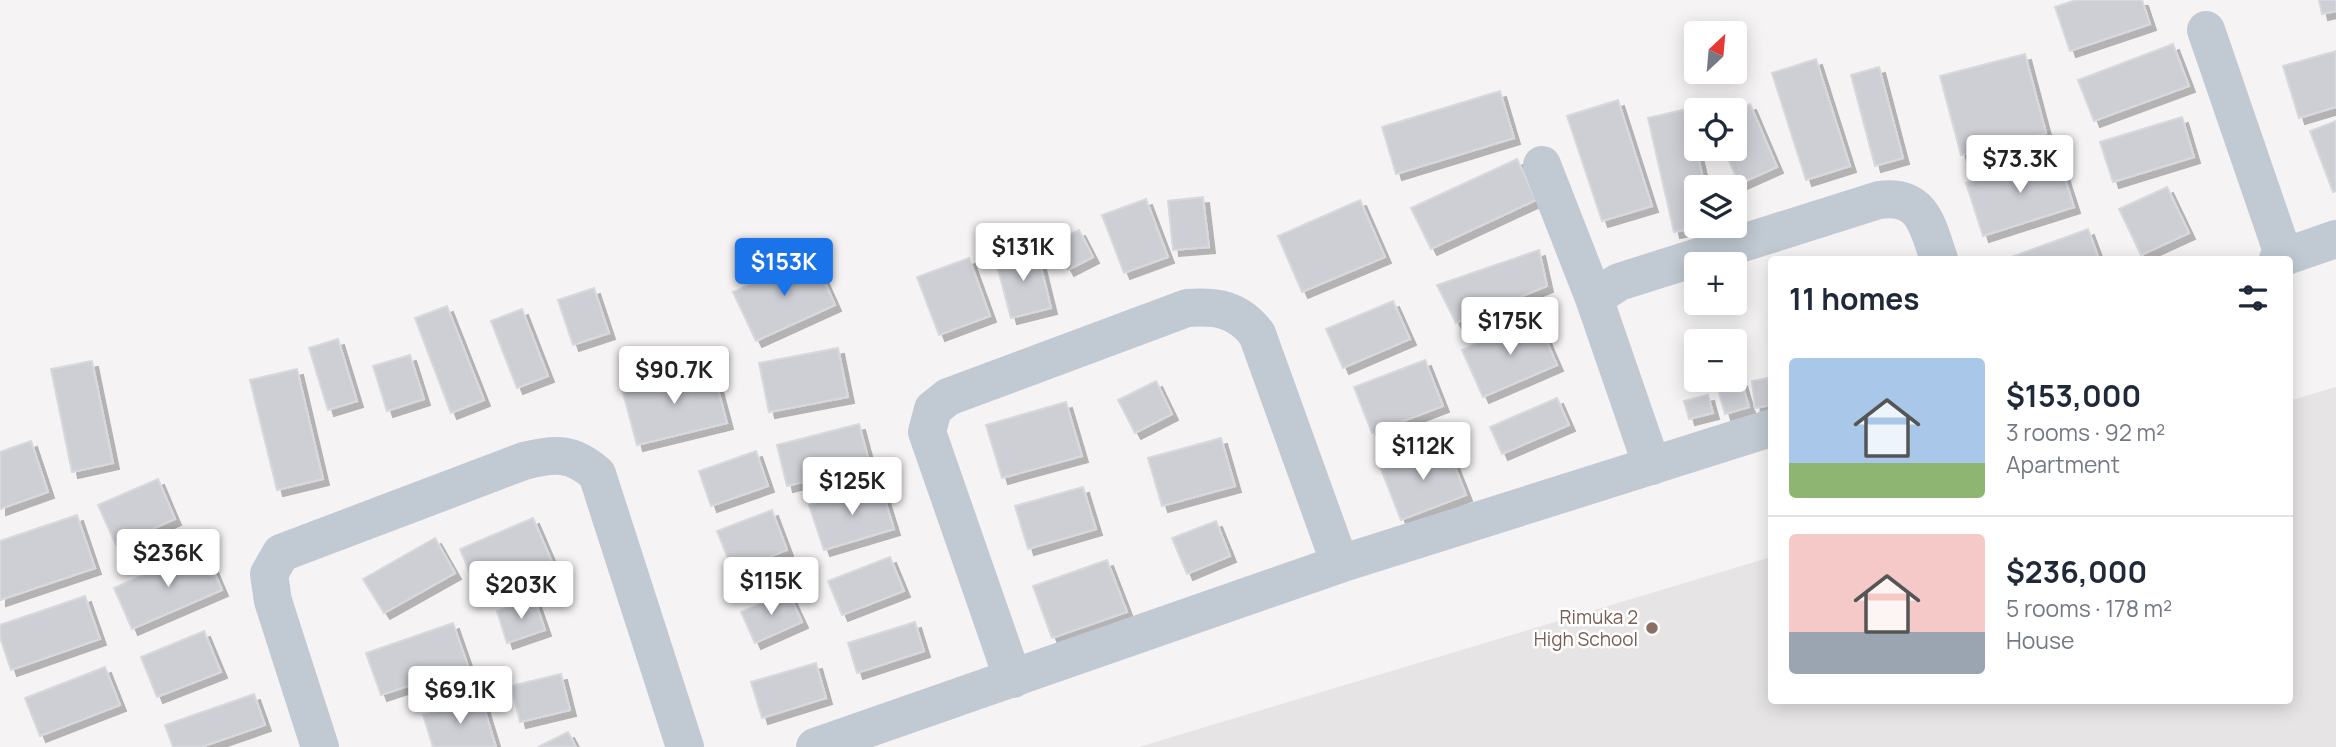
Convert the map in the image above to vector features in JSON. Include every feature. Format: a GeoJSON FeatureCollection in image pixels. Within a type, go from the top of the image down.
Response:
{"type":"FeatureCollection","features":[{"type":"Feature","properties":{"kind":"street"},"geometry":{"type":"LineString","coordinates":[[2206,30],[2280,256]]}},
{"type":"Feature","properties":{"kind":"street"},"geometry":{"type":"LineString","coordinates":[[1542,165],[1594,298],[1652,466]]}},
{"type":"Feature","properties":{"kind":"street"},"geometry":{"type":"LineString","coordinates":[[1594,298],[1619,282],[1879,200],[1893,198],[1908,202],[1919,211],[1926,222],[1938,256]]}},
{"type":"Feature","properties":{"kind":"street"},"geometry":{"type":"LineString","coordinates":[[2287,256],[2336,239]]}},
{"type":"Feature","properties":{"kind":"street"},"geometry":{"type":"LineString","coordinates":[[1013,679],[928,432],[933,409],[948,397],[1186,308],[1209,307],[1230,312],[1247,321],[1257,334],[1340,564]]}},
{"type":"Feature","properties":{"kind":"street"},"geometry":{"type":"LineString","coordinates":[[815,747],[1340,564],[1768,429]]}},
{"type":"Feature","properties":{"kind":"street"},"geometry":{"type":"LineString","coordinates":[[320,747],[273,601],[269,574],[281,553],[549,454],[585,463],[597,474],[685,747]]}},
{"type":"Feature","properties":{"kind":"shaded area","name":"Rimuka 2 High School"},"geometry":{"type":"Polygon","coordinates":[[[2336,387],[2336,747],[1139,747],[1768,558],[1768,704],[2293,704],[2293,400],[2336,387]]]}},
{"type":"Feature","properties":{"kind":"building"},"geometry":{"type":"Polygon","coordinates":[[[2076,0],[2142,0],[2150,24],[2070,51],[2055,7],[2076,0]]]}},
{"type":"Feature","properties":{"kind":"building"},"geometry":{"type":"Polygon","coordinates":[[[2319,0],[2336,0],[2336,11],[2322,14],[2319,0]]]}},
{"type":"Feature","properties":{"kind":"building"},"geometry":{"type":"Polygon","coordinates":[[[2173,44],[2189,86],[2094,121],[2078,80],[2173,44]]]}},
{"type":"Feature","properties":{"kind":"building"},"geometry":{"type":"Polygon","coordinates":[[[2336,51],[2336,107],[2299,118],[2283,66],[2336,51]]]}},
{"type":"Feature","properties":{"kind":"building"},"geometry":{"type":"Polygon","coordinates":[[[2025,54],[2046,133],[1961,155],[1940,76],[2025,54]]]}},
{"type":"Feature","properties":{"kind":"building"},"geometry":{"type":"Polygon","coordinates":[[[1816,59],[1850,166],[1806,180],[1772,73],[1816,59]]]}},
{"type":"Feature","properties":{"kind":"building"},"geometry":{"type":"Polygon","coordinates":[[[1879,67],[1903,158],[1875,166],[1851,75],[1879,67]]]}},
{"type":"Feature","properties":{"kind":"building"},"geometry":{"type":"Polygon","coordinates":[[[1500,91],[1514,138],[1396,174],[1382,127],[1500,91]]]}},
{"type":"Feature","properties":{"kind":"building"},"geometry":{"type":"Polygon","coordinates":[[[1618,100],[1652,206],[1602,221],[1567,116],[1618,100]]]}},
{"type":"Feature","properties":{"kind":"building"},"geometry":{"type":"Polygon","coordinates":[[[1750,104],[1777,167],[1747,180],[1747,175],[1735,175],[1729,161],[1747,161],[1747,105],[1750,104]]]}},
{"type":"Feature","properties":{"kind":"building"},"geometry":{"type":"Polygon","coordinates":[[[1684,110],[1684,161],[1699,161],[1702,175],[1684,175],[1684,230],[1674,232],[1648,118],[1684,110]]]}},
{"type":"Feature","properties":{"kind":"building"},"geometry":{"type":"Polygon","coordinates":[[[2182,117],[2194,157],[2113,182],[2100,142],[2182,117]]]}},
{"type":"Feature","properties":{"kind":"building"},"geometry":{"type":"Polygon","coordinates":[[[2336,121],[2336,191],[2333,192],[2310,131],[2336,121]]]}},
{"type":"Feature","properties":{"kind":"building"},"geometry":{"type":"Polygon","coordinates":[[[2057,154],[2074,207],[1983,236],[1966,183],[2057,154]]]}},
{"type":"Feature","properties":{"kind":"building"},"geometry":{"type":"Polygon","coordinates":[[[1517,159],[1536,200],[1431,249],[1411,208],[1517,159]]]}},
{"type":"Feature","properties":{"kind":"building"},"geometry":{"type":"Polygon","coordinates":[[[2167,187],[2189,233],[2141,255],[2119,209],[2167,187]]]}},
{"type":"Feature","properties":{"kind":"building"},"geometry":{"type":"Polygon","coordinates":[[[1203,197],[1209,247],[1173,250],[1168,201],[1203,197]]]}},
{"type":"Feature","properties":{"kind":"building"},"geometry":{"type":"Polygon","coordinates":[[[1146,199],[1168,257],[1124,273],[1102,215],[1146,199]]]}},
{"type":"Feature","properties":{"kind":"building"},"geometry":{"type":"Polygon","coordinates":[[[1360,200],[1385,257],[1302,292],[1278,236],[1360,200]]]}},
{"type":"Feature","properties":{"kind":"building"},"geometry":{"type":"Polygon","coordinates":[[[2088,229],[2098,256],[2014,256],[2088,229]]]}},
{"type":"Feature","properties":{"kind":"building"},"geometry":{"type":"Polygon","coordinates":[[[1079,230],[1093,257],[1068,270],[1054,243],[1079,230]]]}},
{"type":"Feature","properties":{"kind":"building"},"geometry":{"type":"Polygon","coordinates":[[[1036,247],[1051,308],[1011,318],[995,258],[1036,247]]]}},
{"type":"Feature","properties":{"kind":"building"},"geometry":{"type":"Polygon","coordinates":[[[1539,250],[1547,286],[1456,323],[1437,285],[1539,250]]]}},
{"type":"Feature","properties":{"kind":"building"},"geometry":{"type":"Polygon","coordinates":[[[813,256],[835,305],[756,341],[733,292],[813,256]]]}},
{"type":"Feature","properties":{"kind":"building"},"geometry":{"type":"Polygon","coordinates":[[[969,258],[990,316],[939,335],[917,277],[969,258]]]}},
{"type":"Feature","properties":{"kind":"building"},"geometry":{"type":"Polygon","coordinates":[[[594,288],[609,333],[573,345],[558,300],[594,288]]]}},
{"type":"Feature","properties":{"kind":"building"},"geometry":{"type":"Polygon","coordinates":[[[1393,301],[1410,339],[1343,368],[1326,329],[1393,301]]]}},
{"type":"Feature","properties":{"kind":"building"},"geometry":{"type":"Polygon","coordinates":[[[447,306],[484,400],[451,413],[415,318],[447,306]]]}},
{"type":"Feature","properties":{"kind":"building"},"geometry":{"type":"Polygon","coordinates":[[[522,309],[548,376],[517,388],[491,321],[522,309]]]}},
{"type":"Feature","properties":{"kind":"building"},"geometry":{"type":"Polygon","coordinates":[[[1536,317],[1557,365],[1483,397],[1462,350],[1536,317]]]}},
{"type":"Feature","properties":{"kind":"building"},"geometry":{"type":"Polygon","coordinates":[[[338,339],[357,401],[328,410],[309,348],[338,339]]]}},
{"type":"Feature","properties":{"kind":"building"},"geometry":{"type":"Polygon","coordinates":[[[838,348],[848,397],[769,412],[759,363],[838,348]]]}},
{"type":"Feature","properties":{"kind":"building"},"geometry":{"type":"Polygon","coordinates":[[[410,355],[424,399],[387,411],[373,366],[410,355]]]}},
{"type":"Feature","properties":{"kind":"building"},"geometry":{"type":"Polygon","coordinates":[[[1425,360],[1443,406],[1372,433],[1354,387],[1425,360]]]}},
{"type":"Feature","properties":{"kind":"building"},"geometry":{"type":"Polygon","coordinates":[[[92,361],[113,463],[72,472],[51,369],[92,361]]]}},
{"type":"Feature","properties":{"kind":"building"},"geometry":{"type":"Polygon","coordinates":[[[712,367],[727,423],[637,445],[622,389],[712,367]]]}},
{"type":"Feature","properties":{"kind":"building"},"geometry":{"type":"Polygon","coordinates":[[[297,369],[323,479],[277,490],[250,380],[297,369]]]}},
{"type":"Feature","properties":{"kind":"building"},"geometry":{"type":"Polygon","coordinates":[[[1768,378],[1768,406],[1755,408],[1752,381],[1768,378]]]}},
{"type":"Feature","properties":{"kind":"building"},"geometry":{"type":"Polygon","coordinates":[[[1156,381],[1172,414],[1135,433],[1118,400],[1156,381]]]}},
{"type":"Feature","properties":{"kind":"building"},"geometry":{"type":"Polygon","coordinates":[[[1719,392],[1745,392],[1749,407],[1725,414],[1719,392]]]}},
{"type":"Feature","properties":{"kind":"building"},"geometry":{"type":"Polygon","coordinates":[[[1708,395],[1713,413],[1689,419],[1684,401],[1708,395]]]}},
{"type":"Feature","properties":{"kind":"building"},"geometry":{"type":"Polygon","coordinates":[[[1557,398],[1569,425],[1502,454],[1490,427],[1557,398]]]}},
{"type":"Feature","properties":{"kind":"building"},"geometry":{"type":"Polygon","coordinates":[[[1066,402],[1082,456],[1002,478],[986,425],[1066,402]]]}},
{"type":"Feature","properties":{"kind":"building"},"geometry":{"type":"Polygon","coordinates":[[[859,424],[870,465],[787,486],[777,445],[859,424]]]}},
{"type":"Feature","properties":{"kind":"building"},"geometry":{"type":"Polygon","coordinates":[[[1221,438],[1235,486],[1162,506],[1148,458],[1221,438]]]}},
{"type":"Feature","properties":{"kind":"building"},"geometry":{"type":"Polygon","coordinates":[[[31,441],[48,492],[0,509],[0,452],[31,441]]]}},
{"type":"Feature","properties":{"kind":"building"},"geometry":{"type":"Polygon","coordinates":[[[1446,444],[1466,495],[1401,520],[1381,469],[1446,444]]]}},
{"type":"Feature","properties":{"kind":"building"},"geometry":{"type":"Polygon","coordinates":[[[756,451],[768,486],[711,506],[699,471],[756,451]]]}},
{"type":"Feature","properties":{"kind":"building"},"geometry":{"type":"Polygon","coordinates":[[[158,479],[175,519],[116,545],[98,505],[158,479]]]}},
{"type":"Feature","properties":{"kind":"building"},"geometry":{"type":"Polygon","coordinates":[[[880,484],[894,529],[824,550],[809,505],[880,484]]]}},
{"type":"Feature","properties":{"kind":"building"},"geometry":{"type":"Polygon","coordinates":[[[1083,487],[1096,529],[1028,549],[1015,506],[1083,487]]]}},
{"type":"Feature","properties":{"kind":"building"},"geometry":{"type":"Polygon","coordinates":[[[772,510],[787,550],[733,571],[717,531],[772,510]]]}},
{"type":"Feature","properties":{"kind":"building"},"geometry":{"type":"Polygon","coordinates":[[[77,515],[95,568],[0,600],[0,541],[77,515]]]}},
{"type":"Feature","properties":{"kind":"building"},"geometry":{"type":"Polygon","coordinates":[[[533,518],[552,562],[478,593],[460,549],[533,518]]]}},
{"type":"Feature","properties":{"kind":"building"},"geometry":{"type":"Polygon","coordinates":[[[1216,521],[1230,556],[1187,574],[1172,538],[1216,521]]]}},
{"type":"Feature","properties":{"kind":"building"},"geometry":{"type":"Polygon","coordinates":[[[435,538],[455,573],[384,613],[363,579],[435,538]]]}},
{"type":"Feature","properties":{"kind":"building"},"geometry":{"type":"Polygon","coordinates":[[[204,548],[222,590],[132,629],[114,588],[204,548]]]}},
{"type":"Feature","properties":{"kind":"building"},"geometry":{"type":"Polygon","coordinates":[[[890,557],[904,591],[842,615],[828,581],[890,557]]]}},
{"type":"Feature","properties":{"kind":"building"},"geometry":{"type":"Polygon","coordinates":[[[1107,560],[1127,612],[1052,638],[1033,586],[1107,560]]]}},
{"type":"Feature","properties":{"kind":"building"},"geometry":{"type":"Polygon","coordinates":[[[788,592],[802,622],[755,643],[741,612],[788,592]]]}},
{"type":"Feature","properties":{"kind":"building"},"geometry":{"type":"Polygon","coordinates":[[[85,596],[100,639],[11,670],[0,637],[0,625],[85,596]]]}},
{"type":"Feature","properties":{"kind":"building"},"geometry":{"type":"Polygon","coordinates":[[[534,598],[545,630],[507,643],[497,611],[534,598]]]}},
{"type":"Feature","properties":{"kind":"building"},"geometry":{"type":"Polygon","coordinates":[[[915,622],[924,651],[857,673],[848,643],[915,622]]]}},
{"type":"Feature","properties":{"kind":"building"},"geometry":{"type":"Polygon","coordinates":[[[453,623],[468,666],[381,695],[366,653],[453,623]]]}},
{"type":"Feature","properties":{"kind":"building"},"geometry":{"type":"Polygon","coordinates":[[[204,631],[221,672],[157,697],[141,657],[204,631]]]}},
{"type":"Feature","properties":{"kind":"building"},"geometry":{"type":"Polygon","coordinates":[[[816,663],[826,698],[762,718],[751,682],[816,663]]]}},
{"type":"Feature","properties":{"kind":"building"},"geometry":{"type":"Polygon","coordinates":[[[105,667],[120,705],[40,736],[25,698],[105,667]]]}},
{"type":"Feature","properties":{"kind":"building"},"geometry":{"type":"Polygon","coordinates":[[[561,674],[570,710],[520,722],[511,686],[561,674]]]}},
{"type":"Feature","properties":{"kind":"building"},"geometry":{"type":"Polygon","coordinates":[[[254,694],[265,725],[201,747],[173,747],[165,725],[254,694]]]}},
{"type":"Feature","properties":{"kind":"building"},"geometry":{"type":"Polygon","coordinates":[[[481,698],[496,747],[433,747],[423,715],[481,698]]]}},
{"type":"Feature","properties":{"kind":"building"},"geometry":{"type":"Polygon","coordinates":[[[568,732],[576,747],[538,747],[568,732]]]}},
{"type":"Feature","properties":{"kind":"place","name":"Rimuka 2 High School"},"geometry":{"type":"Point","coordinates":[1652,628]}}]}
